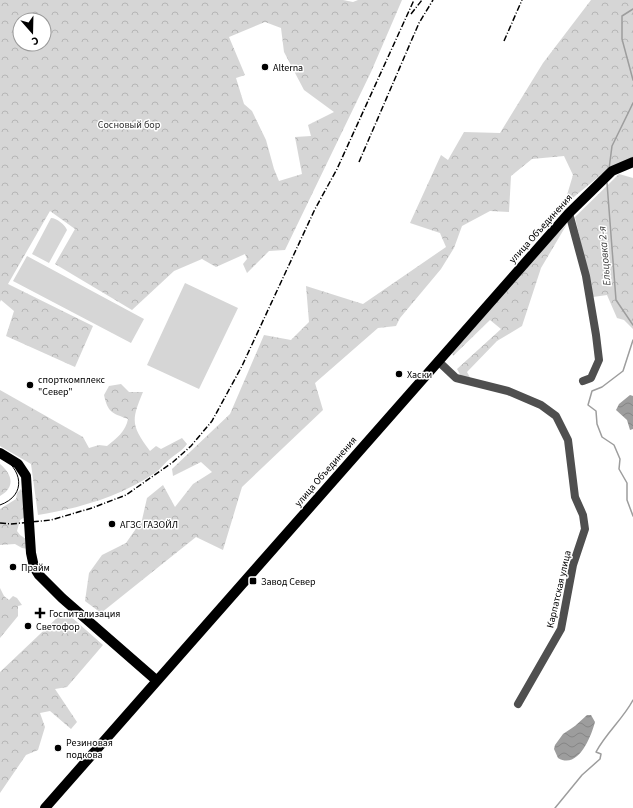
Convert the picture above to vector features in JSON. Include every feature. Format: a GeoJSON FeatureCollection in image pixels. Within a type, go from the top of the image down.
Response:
{"type":"FeatureCollection","features":[{"type":"Feature","properties":{"kind":"main road","name":"улица Объединения"},"geometry":{"type":"LineString","coordinates":[[45,808],[156,680],[569,213],[612,171],[633,162]]}},
{"type":"Feature","properties":{"kind":"main road"},"geometry":{"type":"LineString","coordinates":[[0,453],[18,464],[26,476],[31,553],[34,567],[39,575],[62,598],[156,680]]}},
{"type":"Feature","properties":{"kind":"street"},"geometry":{"type":"LineString","coordinates":[[569,213],[586,276],[599,360],[591,378],[583,381]]}},
{"type":"Feature","properties":{"kind":"street","name":"Карпатская улица"},"geometry":{"type":"LineString","coordinates":[[438,361],[456,378],[508,391],[541,405],[556,416],[568,440],[575,497],[583,515],[585,529],[573,565],[561,629],[518,704]]}},
{"type":"Feature","properties":{"kind":"green space","name":"Сосновый бор"},"geometry":{"type":"Polygon","coordinates":[[[0,0],[343,0],[353,2],[358,0],[402,0],[371,72],[285,250],[269,251],[247,273],[243,264],[247,259],[245,254],[216,267],[202,259],[174,271],[132,310],[55,264],[75,229],[50,211],[8,284],[93,326],[75,367],[6,336],[14,311],[1,300],[0,302],[0,0]],[[265,22],[229,37],[245,75],[236,78],[244,104],[252,111],[266,140],[279,181],[302,174],[295,137],[311,136],[308,125],[334,112],[304,90],[284,52],[281,28],[265,22]]]}},
{"type":"Feature","properties":{"kind":"green space"},"geometry":{"type":"Polygon","coordinates":[[[591,0],[633,0],[633,157],[602,174],[564,205],[573,175],[564,156],[532,159],[511,176],[509,212],[490,211],[462,226],[454,248],[441,269],[400,318],[396,326],[378,328],[315,383],[323,410],[242,487],[223,550],[196,537],[101,613],[85,601],[89,573],[102,555],[126,543],[142,520],[147,498],[163,485],[175,507],[193,484],[212,472],[201,462],[173,476],[172,469],[230,414],[264,335],[291,340],[309,322],[306,286],[363,304],[446,247],[440,233],[410,223],[441,155],[448,160],[464,132],[500,133],[543,63],[591,0]]]}},
{"type":"Feature","properties":{"kind":"green space"},"geometry":{"type":"Polygon","coordinates":[[[619,174],[633,178],[633,329],[624,320],[617,318],[607,295],[593,297],[575,217],[619,174]]]}},
{"type":"Feature","properties":{"kind":"green space"},"geometry":{"type":"Polygon","coordinates":[[[51,218],[60,222],[67,230],[49,263],[32,254],[51,218]]]}},
{"type":"Feature","properties":{"kind":"green space"},"geometry":{"type":"Polygon","coordinates":[[[567,224],[541,268],[522,326],[497,341],[467,372],[472,381],[462,378],[457,369],[501,329],[490,320],[453,356],[452,351],[530,261],[567,224]]]}},
{"type":"Feature","properties":{"kind":"green space"},"geometry":{"type":"Polygon","coordinates":[[[27,256],[144,319],[131,343],[13,281],[27,256]]]}},
{"type":"Feature","properties":{"kind":"green space"},"geometry":{"type":"Polygon","coordinates":[[[185,283],[238,308],[199,389],[147,365],[185,283]]]}},
{"type":"Feature","properties":{"kind":"green space"},"geometry":{"type":"Polygon","coordinates":[[[121,384],[129,392],[143,392],[136,410],[135,423],[139,435],[150,451],[156,446],[161,449],[182,438],[187,444],[155,473],[127,489],[84,505],[38,515],[31,464],[0,446],[0,390],[83,437],[89,448],[99,445],[107,446],[117,438],[127,423],[128,419],[112,412],[109,409],[104,395],[109,386],[121,384]]]}},
{"type":"Feature","properties":{"kind":"green space"},"geometry":{"type":"Polygon","coordinates":[[[0,464],[9,476],[10,485],[8,489],[0,496],[0,464]]]}},
{"type":"Feature","properties":{"kind":"green space"},"geometry":{"type":"Polygon","coordinates":[[[21,489],[24,495],[25,517],[20,520],[17,531],[26,539],[28,549],[22,548],[15,544],[0,545],[0,509],[16,499],[17,493],[21,489]]]}},
{"type":"Feature","properties":{"kind":"green space"},"geometry":{"type":"Polygon","coordinates":[[[0,588],[4,596],[9,600],[13,596],[17,598],[22,605],[18,606],[18,616],[0,638],[0,588]]]}},
{"type":"Feature","properties":{"kind":"green space"},"geometry":{"type":"Polygon","coordinates":[[[69,615],[103,645],[67,687],[55,689],[77,722],[71,729],[50,711],[40,713],[45,727],[38,750],[26,755],[0,793],[0,672],[59,616],[69,615]]]}},
{"type":"Feature","properties":{"kind":"water"},"geometry":{"type":"Polygon","coordinates":[[[630,395],[633,396],[633,429],[630,430],[627,420],[616,410],[619,404],[630,395]]]}},
{"type":"Feature","properties":{"kind":"water"},"geometry":{"type":"Polygon","coordinates":[[[587,715],[591,715],[595,722],[587,743],[572,760],[565,761],[558,758],[554,749],[555,745],[563,734],[587,715]]]}},
{"type":"Feature","properties":{"kind":"waterway","name":"Ельцовка 2-я"},"geometry":{"type":"LineString","coordinates":[[633,9],[622,16],[622,39],[633,80]]}},
{"type":"Feature","properties":{"kind":"waterway","name":"Ельцовка 2-я"},"geometry":{"type":"LineString","coordinates":[[609,169],[612,146],[633,103]]}},
{"type":"Feature","properties":{"kind":"waterway","name":"Ельцовка 2-я"},"geometry":{"type":"LineString","coordinates":[[607,183],[616,300],[633,325]]}},
{"type":"Feature","properties":{"kind":"waterway","name":"Ельцовка 2-я"},"geometry":{"type":"LineString","coordinates":[[633,340],[623,371],[602,387],[592,391],[588,405],[596,411],[597,424],[602,437],[614,445],[620,459],[619,469],[627,483],[627,500],[633,516]]}},
{"type":"Feature","properties":{"kind":"waterway","name":"Ельцовка 2-я"},"geometry":{"type":"LineString","coordinates":[[555,808],[582,775],[600,759],[601,754],[596,752],[633,700]]}},
{"type":"Feature","properties":{"kind":"tram line"},"geometry":{"type":"LineString","coordinates":[[0,456],[13,467],[19,481],[15,495],[9,501],[0,505]]}},
{"type":"Feature","properties":{"kind":"railway"},"geometry":{"type":"LineString","coordinates":[[0,523],[11,524],[51,520],[92,508],[126,495],[173,462],[191,446],[212,421],[242,366],[315,209],[337,169],[414,0]]}},
{"type":"Feature","properties":{"kind":"railway"},"geometry":{"type":"LineString","coordinates":[[411,14],[422,0]]}},
{"type":"Feature","properties":{"kind":"railway"},"geometry":{"type":"LineString","coordinates":[[359,162],[419,23],[433,0]]}},
{"type":"Feature","properties":{"kind":"railway"},"geometry":{"type":"LineString","coordinates":[[504,41],[522,0]]}},
{"type":"Feature","properties":{"kind":"place","name":"Alterna"},"geometry":{"type":"Point","coordinates":[265,67]}},
{"type":"Feature","properties":{"kind":"place","name":"Хаски"},"geometry":{"type":"Point","coordinates":[399,374]}},
{"type":"Feature","properties":{"kind":"place","name":"спорткомплекс \"Север\""},"geometry":{"type":"Point","coordinates":[30,385]}},
{"type":"Feature","properties":{"kind":"place","name":"АГЗС ГАЗОЙЛ"},"geometry":{"type":"Point","coordinates":[112,524]}},
{"type":"Feature","properties":{"kind":"place","name":"Прайм"},"geometry":{"type":"Point","coordinates":[13,567]}},
{"type":"Feature","properties":{"kind":"place","name":"Завод Север"},"geometry":{"type":"Point","coordinates":[253,581]}},
{"type":"Feature","properties":{"kind":"place","name":"Госпитализация"},"geometry":{"type":"Point","coordinates":[40,613]}},
{"type":"Feature","properties":{"kind":"place","name":"Светофор"},"geometry":{"type":"Point","coordinates":[28,626]}},
{"type":"Feature","properties":{"kind":"place","name":"Резиновая подкова"},"geometry":{"type":"Point","coordinates":[58,748]}}]}
